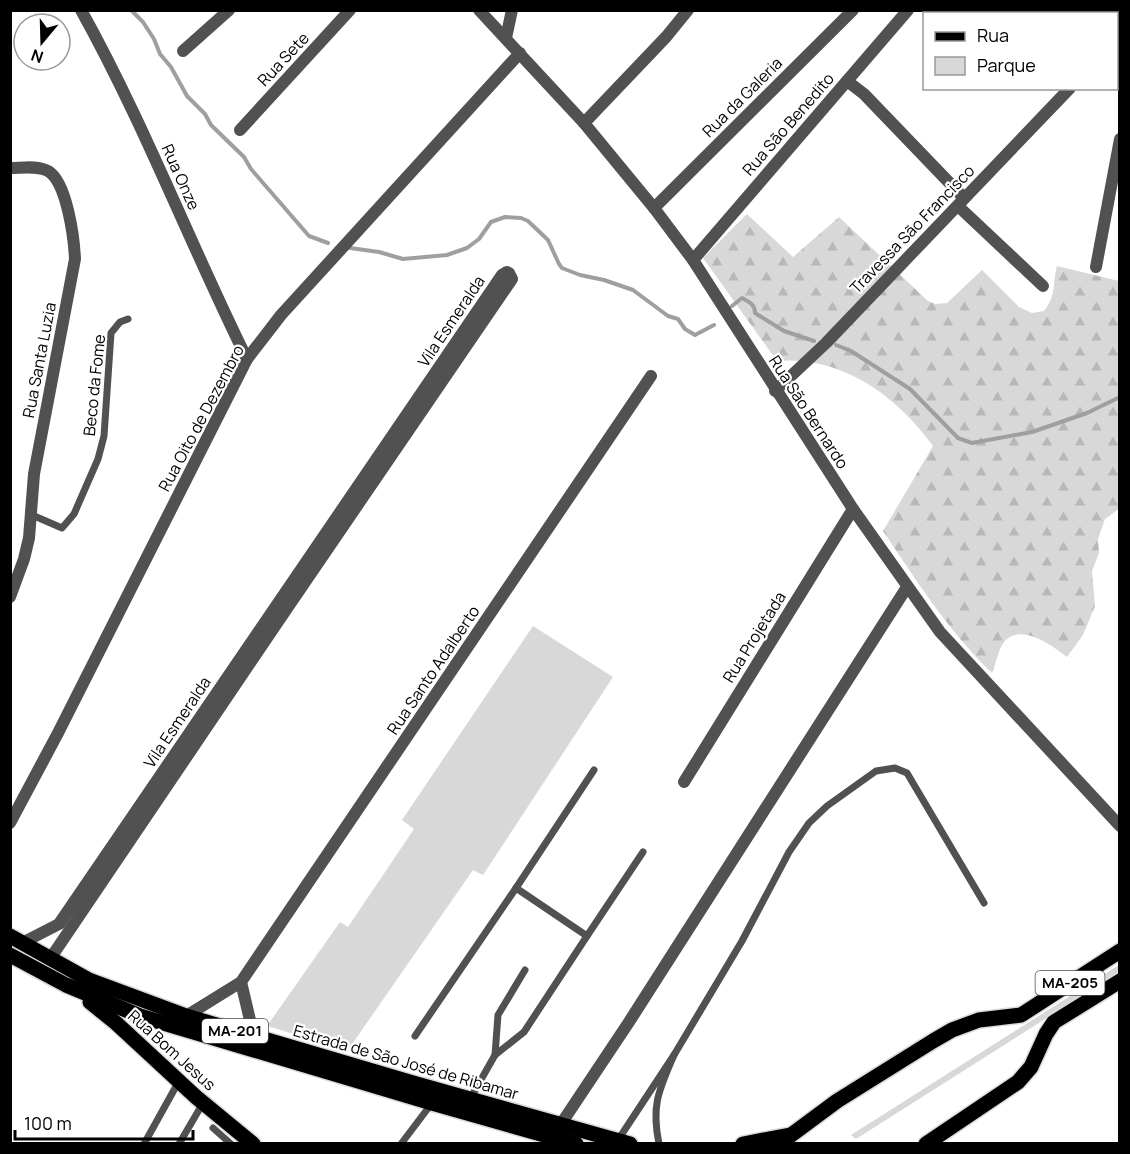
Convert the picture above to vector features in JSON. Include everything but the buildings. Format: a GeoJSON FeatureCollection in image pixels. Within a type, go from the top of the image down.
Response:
{"type":"FeatureCollection","features":[{"type":"Feature","properties":{"kind":"main road","name":"Estrada de São José de Ribamar"},"geometry":{"type":"LineString","coordinates":[[16,939],[112,990],[186,1016],[470,1100],[624,1142]]}},
{"type":"Feature","properties":{"kind":"main road","name":"MA-205"},"geometry":{"type":"LineString","coordinates":[[793,1134],[837,1101],[952,1030],[986,1018],[1021,1015],[1119,951]]}},
{"type":"Feature","properties":{"kind":"main road","name":"Estrada de São José de Ribamar"},"geometry":{"type":"LineString","coordinates":[[10,955],[66,985],[112,1005],[166,1024],[576,1143]]}},
{"type":"Feature","properties":{"kind":"main road","name":"MA-205"},"geometry":{"type":"LineString","coordinates":[[926,1143],[1022,1079],[1054,1022],[1119,981]]}},
{"type":"Feature","properties":{"kind":"main road","name":"Rua Bom Jesus"},"geometry":{"type":"LineString","coordinates":[[66,985],[116,1023],[203,1103],[253,1143]]}},
{"type":"Feature","properties":{"kind":"main road"},"geometry":{"type":"LineString","coordinates":[[743,1143],[793,1134]]}},
{"type":"Feature","properties":{"kind":"main road"},"geometry":{"type":"LineString","coordinates":[[779,1143],[793,1134]]}},
{"type":"Feature","properties":{"kind":"street","name":"Rua Onze"},"geometry":{"type":"LineString","coordinates":[[81,10],[127,99],[209,282],[247,359]]}},
{"type":"Feature","properties":{"kind":"street"},"geometry":{"type":"LineString","coordinates":[[183,51],[229,10]]}},
{"type":"Feature","properties":{"kind":"street","name":"Rua Sete"},"geometry":{"type":"LineString","coordinates":[[240,130],[350,10]]}},
{"type":"Feature","properties":{"kind":"street","name":"Rua São Bernardo"},"geometry":{"type":"LineString","coordinates":[[479,10],[584,123],[654,208],[693,260],[775,391],[853,509],[907,587],[962,658],[1119,826]]}},
{"type":"Feature","properties":{"kind":"street"},"geometry":{"type":"LineString","coordinates":[[506,38],[512,10]]}},
{"type":"Feature","properties":{"kind":"street"},"geometry":{"type":"LineString","coordinates":[[584,123],[666,37],[688,10]]}},
{"type":"Feature","properties":{"kind":"street","name":"Rua da Galeria"},"geometry":{"type":"LineString","coordinates":[[654,208],[853,10]]}},
{"type":"Feature","properties":{"kind":"street","name":"Rua São Benedito"},"geometry":{"type":"LineString","coordinates":[[693,260],[908,10]]}},
{"type":"Feature","properties":{"kind":"street","name":"Rua Oito de Dezembro"},"geometry":{"type":"LineString","coordinates":[[10,823],[247,359],[281,315],[520,53]]}},
{"type":"Feature","properties":{"kind":"street"},"geometry":{"type":"LineString","coordinates":[[847,81],[864,94],[961,202],[1043,286]]}},
{"type":"Feature","properties":{"kind":"street","name":"Travessa São Francisco"},"geometry":{"type":"LineString","coordinates":[[775,391],[826,343],[1068,90]]}},
{"type":"Feature","properties":{"kind":"street"},"geometry":{"type":"LineString","coordinates":[[1096,267],[1119,139]]}},
{"type":"Feature","properties":{"kind":"street","name":"Rua Santa Luzia"},"geometry":{"type":"LineString","coordinates":[[10,168],[38,167],[53,174],[57,180],[74,235],[75,259],[34,474],[32,515],[24,559],[10,597]]}},
{"type":"Feature","properties":{"kind":"street","name":"Vila Esmeralda"},"geometry":{"type":"LineString","coordinates":[[50,959],[126,836],[275,617],[502,275],[509,273],[512,279],[275,617]]}},
{"type":"Feature","properties":{"kind":"street","name":"Rua Santo Adalberto"},"geometry":{"type":"LineString","coordinates":[[186,1016],[241,982],[651,376]]}},
{"type":"Feature","properties":{"kind":"street","name":"Rua Projetada"},"geometry":{"type":"LineString","coordinates":[[684,782],[853,509]]}},
{"type":"Feature","properties":{"kind":"street"},"geometry":{"type":"LineString","coordinates":[[561,1124],[629,1022],[907,587]]}},
{"type":"Feature","properties":{"kind":"street","name":"Vila Esmeralda"},"geometry":{"type":"LineString","coordinates":[[16,939],[59,924],[126,836]]}},
{"type":"Feature","properties":{"kind":"street"},"geometry":{"type":"LineString","coordinates":[[241,982],[254,1037]]}},
{"type":"Feature","properties":{"kind":"lane","name":"Beco da Fome"},"geometry":{"type":"LineString","coordinates":[[32,515],[62,528],[74,514],[98,459],[104,436],[111,333],[120,322],[128,319]]}},
{"type":"Feature","properties":{"kind":"lane"},"geometry":{"type":"LineString","coordinates":[[624,1142],[742,941],[789,852],[809,823],[827,806],[876,771],[895,768],[907,772],[984,903]]}},
{"type":"Feature","properties":{"kind":"lane"},"geometry":{"type":"LineString","coordinates":[[415,1036],[594,770]]}},
{"type":"Feature","properties":{"kind":"lane"},"geometry":{"type":"LineString","coordinates":[[470,1100],[495,1055],[524,1032],[642,852]]}},
{"type":"Feature","properties":{"kind":"lane"},"geometry":{"type":"LineString","coordinates":[[516,888],[587,936]]}},
{"type":"Feature","properties":{"kind":"lane"},"geometry":{"type":"LineString","coordinates":[[495,1055],[498,1015],[525,970]]}},
{"type":"Feature","properties":{"kind":"lane"},"geometry":{"type":"LineString","coordinates":[[659,1143],[656,1129],[656,1101],[674,1055]]}},
{"type":"Feature","properties":{"kind":"lane"},"geometry":{"type":"LineString","coordinates":[[144,1143],[178,1081]]}},
{"type":"Feature","properties":{"kind":"lane"},"geometry":{"type":"LineString","coordinates":[[179,1143],[203,1103]]}},
{"type":"Feature","properties":{"kind":"lane"},"geometry":{"type":"LineString","coordinates":[[401,1143],[432,1103]]}},
{"type":"Feature","properties":{"kind":"lane"},"geometry":{"type":"LineString","coordinates":[[213,1128],[231,1143]]}},
{"type":"Feature","properties":{"kind":"green space"},"geometry":{"type":"Polygon","coordinates":[[[747,214],[793,257],[839,217],[928,301],[935,304],[947,303],[982,270],[1019,307],[1032,313],[1044,311],[1048,305],[1053,294],[1057,266],[1119,281],[1119,509],[1105,519],[1098,539],[1099,553],[1092,571],[1095,606],[1083,635],[1067,657],[1045,642],[1019,634],[1011,636],[1004,642],[992,673],[961,640],[934,605],[883,531],[933,446],[902,411],[866,382],[823,365],[801,361],[777,361],[703,258],[747,214]]]}},
{"type":"Feature","properties":{"kind":"green space"},"geometry":{"type":"Polygon","coordinates":[[[533,626],[613,677],[483,875],[473,870],[348,1050],[267,1026],[340,922],[348,927],[414,829],[402,820],[533,626]]]}},
{"type":"Feature","properties":{"kind":"green space"},"geometry":{"type":"Polygon","coordinates":[[[1119,965],[1119,972],[856,1139],[851,1135],[1119,965]]]}},
{"type":"Feature","properties":{"kind":"waterway"},"geometry":{"type":"LineString","coordinates":[[131,10],[143,22],[187,96],[205,114],[211,125],[244,157],[251,169],[309,236],[328,243]]}},
{"type":"Feature","properties":{"kind":"waterway"},"geometry":{"type":"LineString","coordinates":[[350,248],[379,252],[403,259],[447,255],[467,248],[479,239],[491,222],[505,217],[521,218],[528,221],[548,240],[562,268],[633,290],[668,316],[678,319],[685,329],[695,335],[714,325]]}},
{"type":"Feature","properties":{"kind":"waterway"},"geometry":{"type":"LineString","coordinates":[[732,306],[742,298],[753,305],[755,313],[784,331],[814,341]]}},
{"type":"Feature","properties":{"kind":"waterway"},"geometry":{"type":"LineString","coordinates":[[836,345],[851,351],[910,389],[958,438],[972,443],[1032,432],[1087,413],[1120,397]]}}]}
